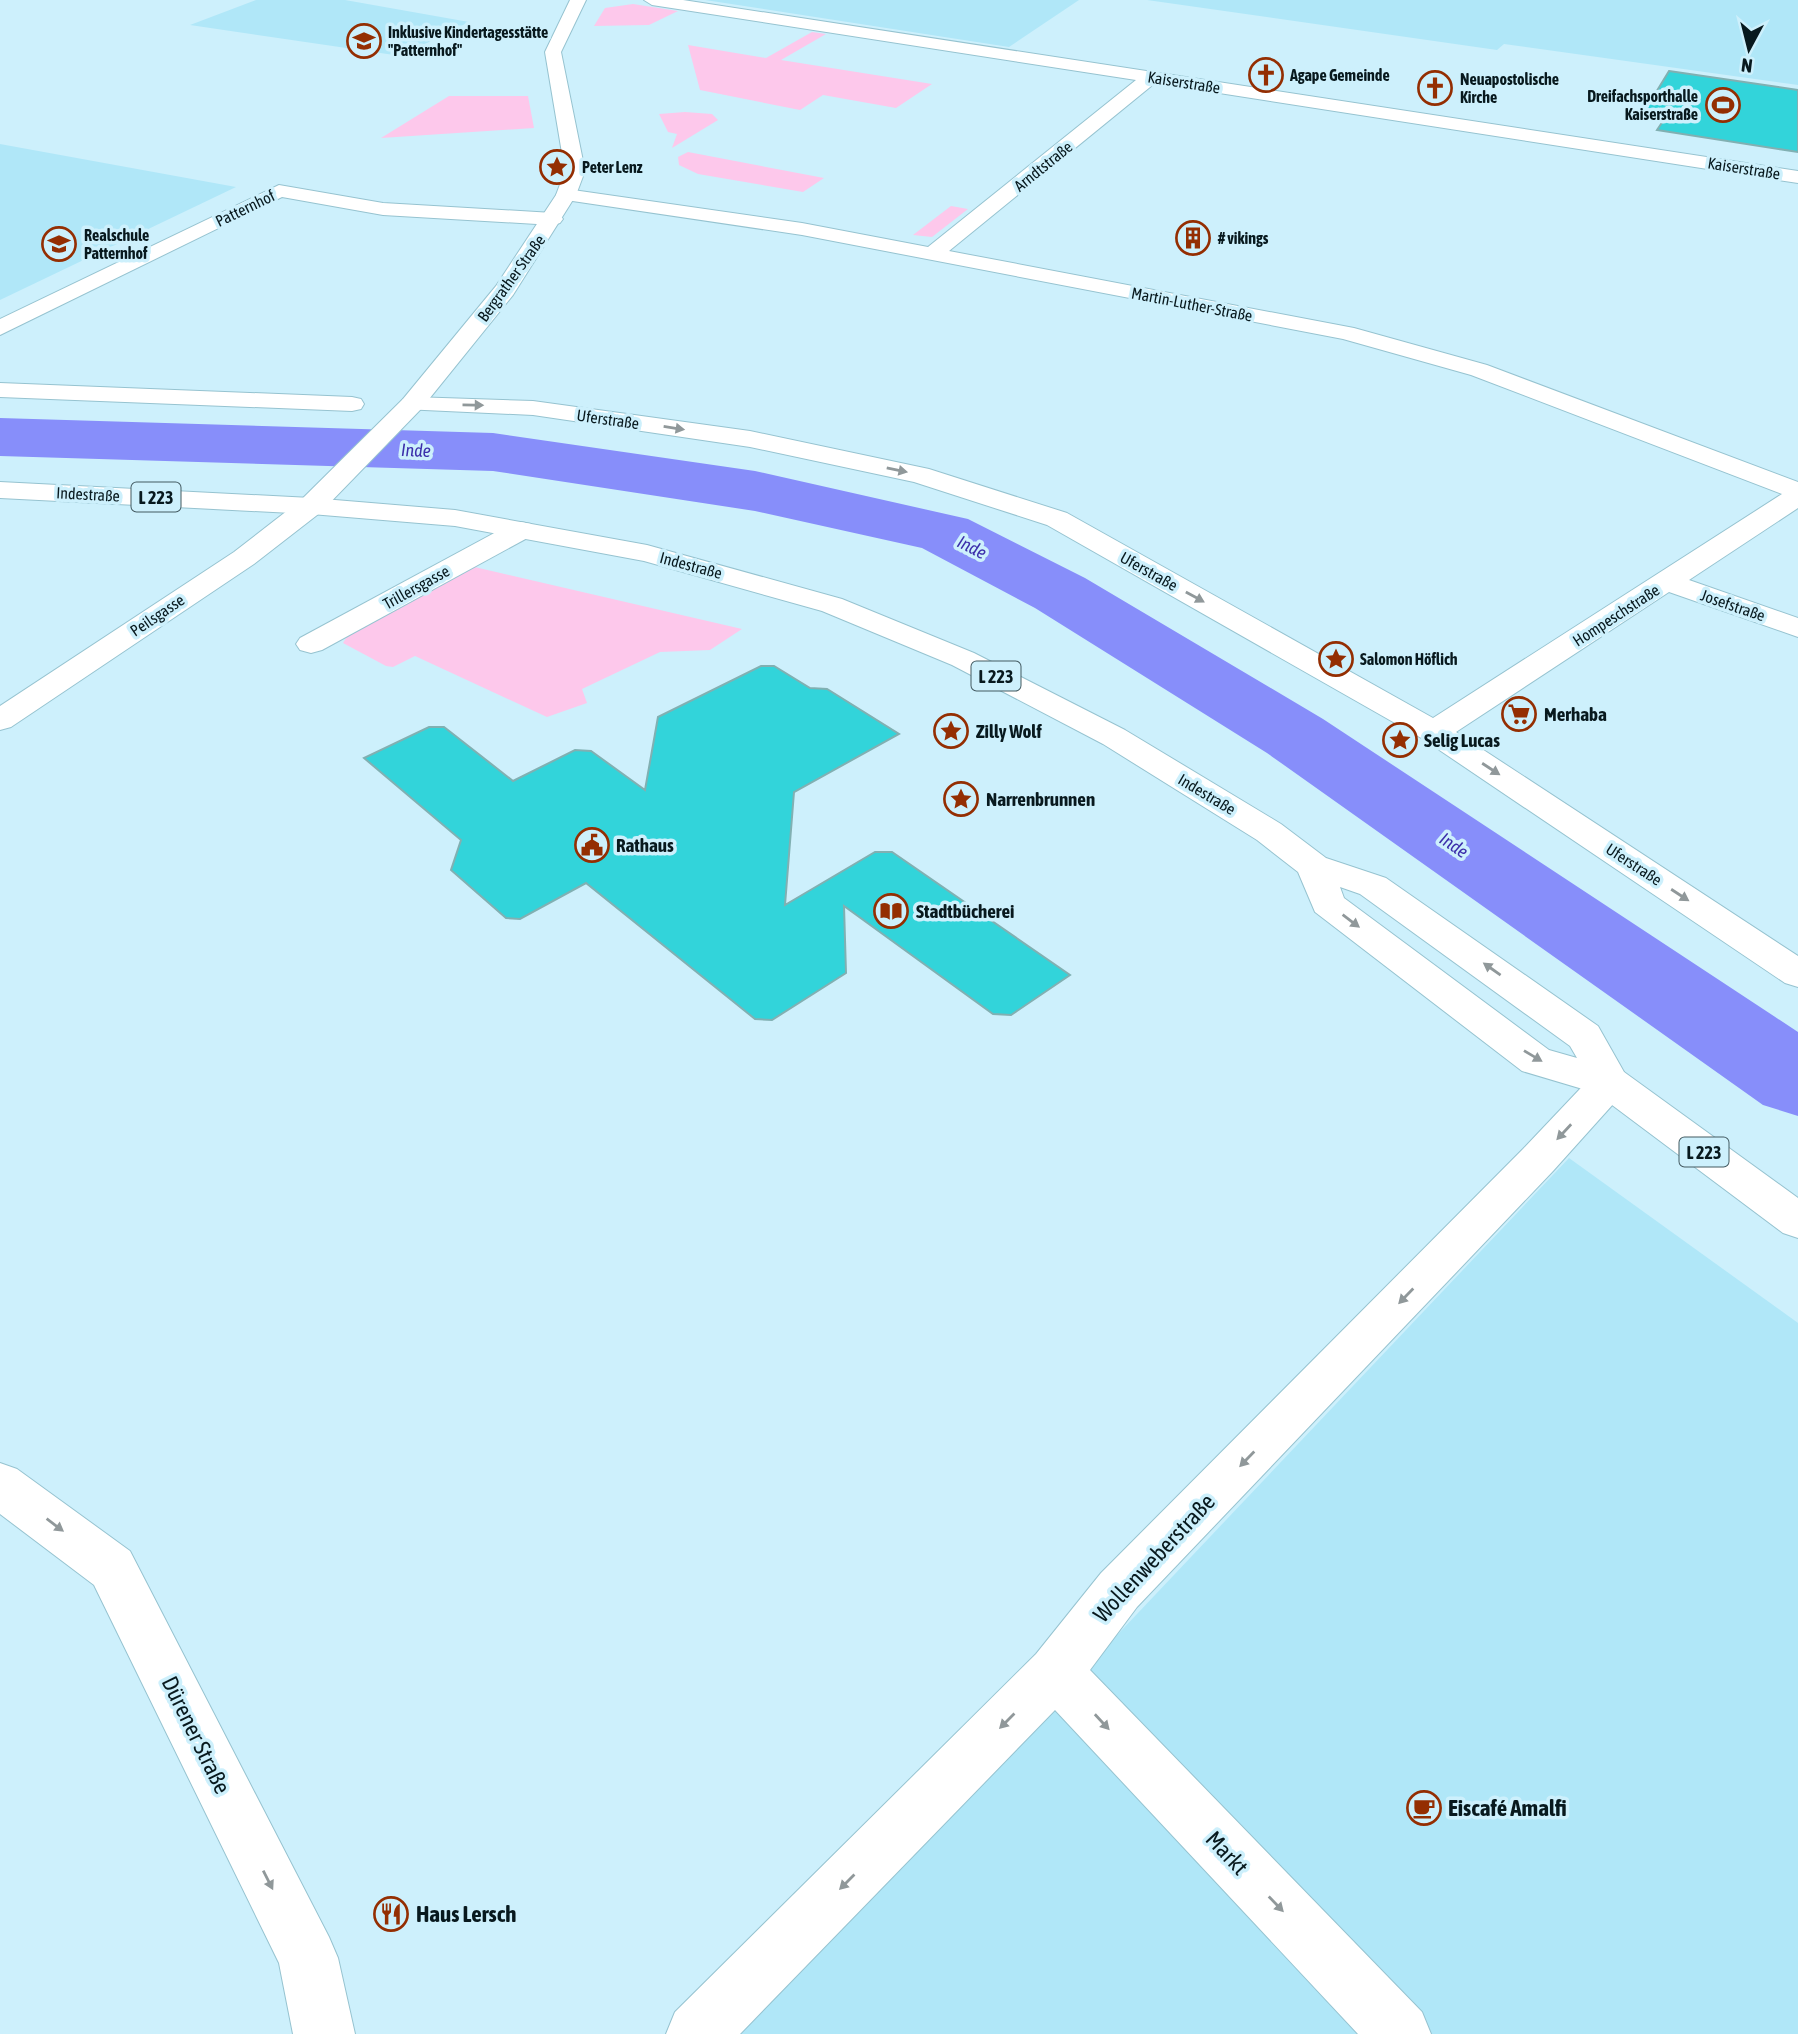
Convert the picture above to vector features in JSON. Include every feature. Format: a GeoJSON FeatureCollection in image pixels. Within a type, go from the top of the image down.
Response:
{"type":"FeatureCollection","features":[{"type":"Feature","properties":{"kind":"street","name":"Bergrather Straße"},"geometry":{"type":"LineString","coordinates":[[311,506],[403,413],[505,290],[566,195],[575,171],[553,52],[578,0]]}},
{"type":"Feature","properties":{"kind":"street","name":"Kaiserstraße"},"geometry":{"type":"LineString","coordinates":[[652,0],[1798,177]]}},
{"type":"Feature","properties":{"kind":"street","name":"Arndtstraße"},"geometry":{"type":"LineString","coordinates":[[933,253],[1151,77]]}},
{"type":"Feature","properties":{"kind":"street","name":"Patternhof"},"geometry":{"type":"LineString","coordinates":[[0,328],[279,191],[383,209],[553,219]]}},
{"type":"Feature","properties":{"kind":"street","name":"Martin-Luther-Straße"},"geometry":{"type":"LineString","coordinates":[[566,195],[802,229],[1346,333],[1479,370],[1798,491]]}},
{"type":"Feature","properties":{"kind":"street"},"geometry":{"type":"LineString","coordinates":[[0,390],[352,404]]}},
{"type":"Feature","properties":{"kind":"street","name":"Uferstraße"},"geometry":{"type":"LineString","coordinates":[[403,413],[533,408],[750,439],[920,475],[1057,519],[1434,732],[1798,974]]}},
{"type":"Feature","properties":{"kind":"street","name":"Indestraße"},"geometry":{"type":"LineString","coordinates":[[0,490],[311,506],[442,517],[647,553],[832,605],[962,659],[1114,737],[1269,832],[1314,866],[1373,886],[1553,1011],[1584,1036],[1610,1082]]}},
{"type":"Feature","properties":{"kind":"street","name":"Hompeschstraße"},"geometry":{"type":"LineString","coordinates":[[1434,732],[1798,496]]}},
{"type":"Feature","properties":{"kind":"street","name":"Peilsgasse"},"geometry":{"type":"LineString","coordinates":[[0,720],[244,558],[311,506]]}},
{"type":"Feature","properties":{"kind":"street","name":"Trillersgasse"},"geometry":{"type":"LineString","coordinates":[[312,644],[521,530]]}},
{"type":"Feature","properties":{"kind":"street","name":"Josefstraße"},"geometry":{"type":"LineString","coordinates":[[1668,582],[1798,628]]}},
{"type":"Feature","properties":{"kind":"street","name":"Indestraße"},"geometry":{"type":"LineString","coordinates":[[1314,866],[1328,904],[1536,1061],[1610,1082],[1798,1221]]}},
{"type":"Feature","properties":{"kind":"street","name":"Wollenweberstraße"},"geometry":{"type":"LineString","coordinates":[[697,2034],[1055,1672],[1119,1590],[1529,1170],[1610,1082]]}},
{"type":"Feature","properties":{"kind":"street","name":"Dürener Straße"},"geometry":{"type":"LineString","coordinates":[[0,1485],[112,1568],[307,1958],[324,2034]]}},
{"type":"Feature","properties":{"kind":"street","name":"Markt"},"geometry":{"type":"LineString","coordinates":[[1055,1672],[1400,2034]]}},
{"type":"Feature","properties":{"kind":"shaded area","name":"Inklusive Kindertagesstätte \"Patternhof\""},"geometry":{"type":"Polygon","coordinates":[[[256,0],[345,0],[469,22],[401,56],[190,25],[256,0]]]}},
{"type":"Feature","properties":{"kind":"shaded area"},"geometry":{"type":"Polygon","coordinates":[[[705,0],[1079,0],[1009,47],[705,0]]]}},
{"type":"Feature","properties":{"kind":"shaded area"},"geometry":{"type":"Polygon","coordinates":[[[1147,0],[1798,0],[1798,85],[1504,44],[1497,50],[1147,0]]]}},
{"type":"Feature","properties":{"kind":"shaded area"},"geometry":{"type":"Polygon","coordinates":[[[633,4],[678,11],[649,25],[594,26],[605,8],[633,4]]]}},
{"type":"Feature","properties":{"kind":"shaded area"},"geometry":{"type":"Polygon","coordinates":[[[812,32],[826,34],[781,60],[932,84],[896,108],[823,95],[800,110],[700,90],[688,45],[766,58],[812,32]]]}},
{"type":"Feature","properties":{"kind":"shaded area"},"geometry":{"type":"Polygon","coordinates":[[[449,96],[528,96],[534,128],[381,138],[449,96]]]}},
{"type":"Feature","properties":{"kind":"shaded area"},"geometry":{"type":"Polygon","coordinates":[[[659,114],[712,114],[718,120],[672,148],[677,134],[668,132],[659,114]]]}},
{"type":"Feature","properties":{"kind":"shaded area","name":"Realschule Patternhof"},"geometry":{"type":"Polygon","coordinates":[[[0,144],[236,187],[0,300],[0,144]]]}},
{"type":"Feature","properties":{"kind":"shaded area"},"geometry":{"type":"Polygon","coordinates":[[[688,152],[824,178],[803,192],[698,174],[679,165],[678,157],[688,152]]]}},
{"type":"Feature","properties":{"kind":"shaded area"},"geometry":{"type":"Polygon","coordinates":[[[951,206],[968,209],[932,237],[913,235],[951,206]]]}},
{"type":"Feature","properties":{"kind":"shaded area"},"geometry":{"type":"Polygon","coordinates":[[[466,565],[742,629],[710,650],[660,652],[582,689],[587,703],[547,717],[415,656],[393,667],[386,666],[343,643],[351,630],[466,565]]]}},
{"type":"Feature","properties":{"kind":"shaded area"},"geometry":{"type":"Polygon","coordinates":[[[1569,1158],[1798,1323],[1798,2034],[739,2034],[1569,1158]]]}},
{"type":"Feature","properties":{"kind":"building","name":"Dreifachsporthalle Kaiserstraße"},"geometry":{"type":"Polygon","coordinates":[[[1669,71],[1798,90],[1798,152],[1657,130],[1663,121],[1639,120],[1669,71]]]}},
{"type":"Feature","properties":{"kind":"building","name":"Rathaus"},"geometry":{"type":"Polygon","coordinates":[[[761,666],[774,666],[810,688],[827,689],[899,734],[794,792],[785,905],[875,852],[892,852],[1070,975],[1011,1015],[993,1014],[844,906],[846,973],[772,1020],[755,1019],[586,883],[520,919],[506,918],[451,870],[461,840],[364,758],[429,727],[444,727],[513,781],[575,750],[591,751],[645,790],[658,717],[761,666]]]}},
{"type":"Feature","properties":{"kind":"waterway","name":"Inde"},"geometry":{"type":"LineString","coordinates":[[0,437],[493,452],[755,491],[944,533],[1060,593],[1295,736],[1798,1080]]}},
{"type":"Feature","properties":{"kind":"place","name":"Inklusive Kindertagesstätte \"Patternhof\""},"geometry":{"type":"Point","coordinates":[364,41]}},
{"type":"Feature","properties":{"kind":"place","name":"Agape Gemeinde"},"geometry":{"type":"Point","coordinates":[1266,75]}},
{"type":"Feature","properties":{"kind":"place","name":"Neuapostolische Kirche"},"geometry":{"type":"Point","coordinates":[1435,88]}},
{"type":"Feature","properties":{"kind":"place","name":"Dreifachsporthalle Kaiserstraße"},"geometry":{"type":"Point","coordinates":[1723,105]}},
{"type":"Feature","properties":{"kind":"place","name":"Peter Lenz"},"geometry":{"type":"Point","coordinates":[557,167]}},
{"type":"Feature","properties":{"kind":"place","name":"# vikings"},"geometry":{"type":"Point","coordinates":[1193,238]}},
{"type":"Feature","properties":{"kind":"place","name":"Realschule Patternhof"},"geometry":{"type":"Point","coordinates":[59,244]}},
{"type":"Feature","properties":{"kind":"place","name":"Salomon Höflich"},"geometry":{"type":"Point","coordinates":[1336,659]}},
{"type":"Feature","properties":{"kind":"place","name":"Merhaba"},"geometry":{"type":"Point","coordinates":[1519,714]}},
{"type":"Feature","properties":{"kind":"place","name":"Zilly Wolf"},"geometry":{"type":"Point","coordinates":[951,731]}},
{"type":"Feature","properties":{"kind":"place","name":"Selig Lucas"},"geometry":{"type":"Point","coordinates":[1400,740]}},
{"type":"Feature","properties":{"kind":"place","name":"Narrenbrunnen"},"geometry":{"type":"Point","coordinates":[961,799]}},
{"type":"Feature","properties":{"kind":"place","name":"Rathaus"},"geometry":{"type":"Point","coordinates":[592,845]}},
{"type":"Feature","properties":{"kind":"place","name":"Stadtbücherei"},"geometry":{"type":"Point","coordinates":[891,911]}},
{"type":"Feature","properties":{"kind":"place","name":"Eiscafé Amalfi"},"geometry":{"type":"Point","coordinates":[1424,1808]}},
{"type":"Feature","properties":{"kind":"place","name":"Haus Lersch"},"geometry":{"type":"Point","coordinates":[391,1914]}}]}
